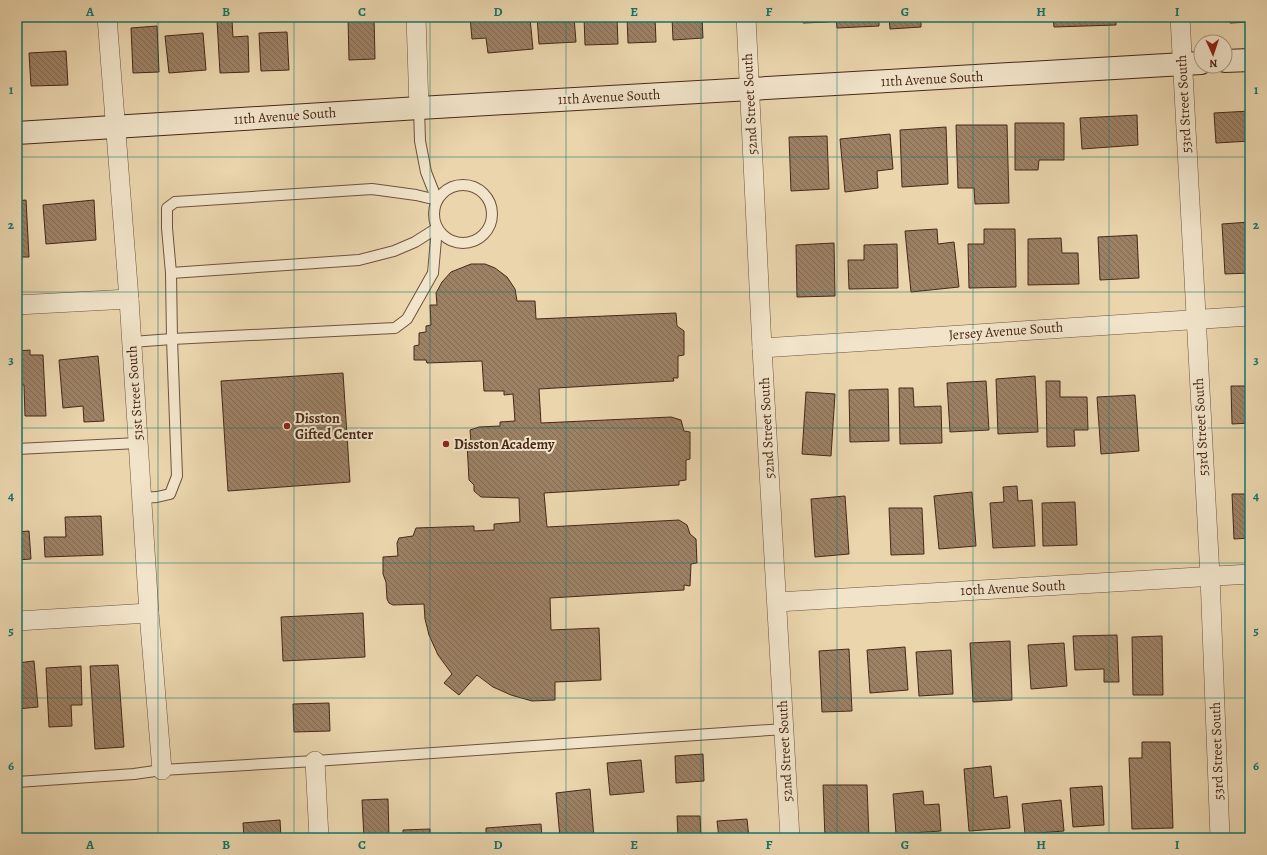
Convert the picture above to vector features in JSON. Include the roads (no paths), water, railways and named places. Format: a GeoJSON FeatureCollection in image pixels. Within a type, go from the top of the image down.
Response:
{"type":"FeatureCollection","features":[{"type":"Feature","properties":{"kind":"street","name":"51st Street South"},"geometry":{"type":"LineString","coordinates":[[106,17],[129,299],[149,613],[162,770]]}},
{"type":"Feature","properties":{"kind":"street"},"geometry":{"type":"LineString","coordinates":[[416,17],[419,108]]}},
{"type":"Feature","properties":{"kind":"street","name":"52nd Street South"},"geometry":{"type":"LineString","coordinates":[[746,17],[762,348],[790,838]]}},
{"type":"Feature","properties":{"kind":"street","name":"53rd Street South"},"geometry":{"type":"LineString","coordinates":[[1180,17],[1192,64],[1196,319],[1210,576],[1220,838]]}},
{"type":"Feature","properties":{"kind":"street"},"geometry":{"type":"LineString","coordinates":[[1233,61],[1250,60]]}},
{"type":"Feature","properties":{"kind":"street","name":"11th Avenue South"},"geometry":{"type":"LineString","coordinates":[[17,133],[419,108],[1192,64]]}},
{"type":"Feature","properties":{"kind":"street"},"geometry":{"type":"LineString","coordinates":[[17,305],[129,299]]}},
{"type":"Feature","properties":{"kind":"street","name":"Jersey Avenue South"},"geometry":{"type":"LineString","coordinates":[[762,348],[1250,316]]}},
{"type":"Feature","properties":{"kind":"street","name":"10th Avenue South"},"geometry":{"type":"LineString","coordinates":[[777,602],[1250,574]]}},
{"type":"Feature","properties":{"kind":"street"},"geometry":{"type":"LineString","coordinates":[[17,621],[149,613]]}},
{"type":"Feature","properties":{"kind":"street"},"geometry":{"type":"LineString","coordinates":[[315,761],[319,838]]}},
{"type":"Feature","properties":{"kind":"lane"},"geometry":{"type":"LineString","coordinates":[[419,108],[420,141],[426,172],[437,200]]}},
{"type":"Feature","properties":{"kind":"lane"},"geometry":{"type":"LineString","coordinates":[[461,185],[470,186],[479,190],[486,197],[492,214],[486,231],[479,238],[471,242],[461,243],[451,241],[443,236],[437,228],[434,219],[434,209],[437,200],[444,192],[452,187],[461,185]]}},
{"type":"Feature","properties":{"kind":"lane"},"geometry":{"type":"LineString","coordinates":[[142,498],[170,494],[177,476],[171,273],[167,228],[167,208],[175,202],[372,190],[416,195],[437,200]]}},
{"type":"Feature","properties":{"kind":"lane"},"geometry":{"type":"LineString","coordinates":[[171,273],[359,260],[394,251],[415,242],[437,228]]}},
{"type":"Feature","properties":{"kind":"lane"},"geometry":{"type":"LineString","coordinates":[[132,342],[394,328],[408,319],[433,273],[437,228]]}},
{"type":"Feature","properties":{"kind":"lane"},"geometry":{"type":"LineString","coordinates":[[17,449],[138,443]]}},
{"type":"Feature","properties":{"kind":"lane"},"geometry":{"type":"LineString","coordinates":[[17,782],[134,774],[162,770],[315,761],[784,728]]}},
{"type":"Feature","properties":{"kind":"place","name":"Disston Gifted Center"},"geometry":{"type":"Point","coordinates":[287,426]}},
{"type":"Feature","properties":{"kind":"place","name":"Disston Academy"},"geometry":{"type":"Point","coordinates":[446,444]}}]}
